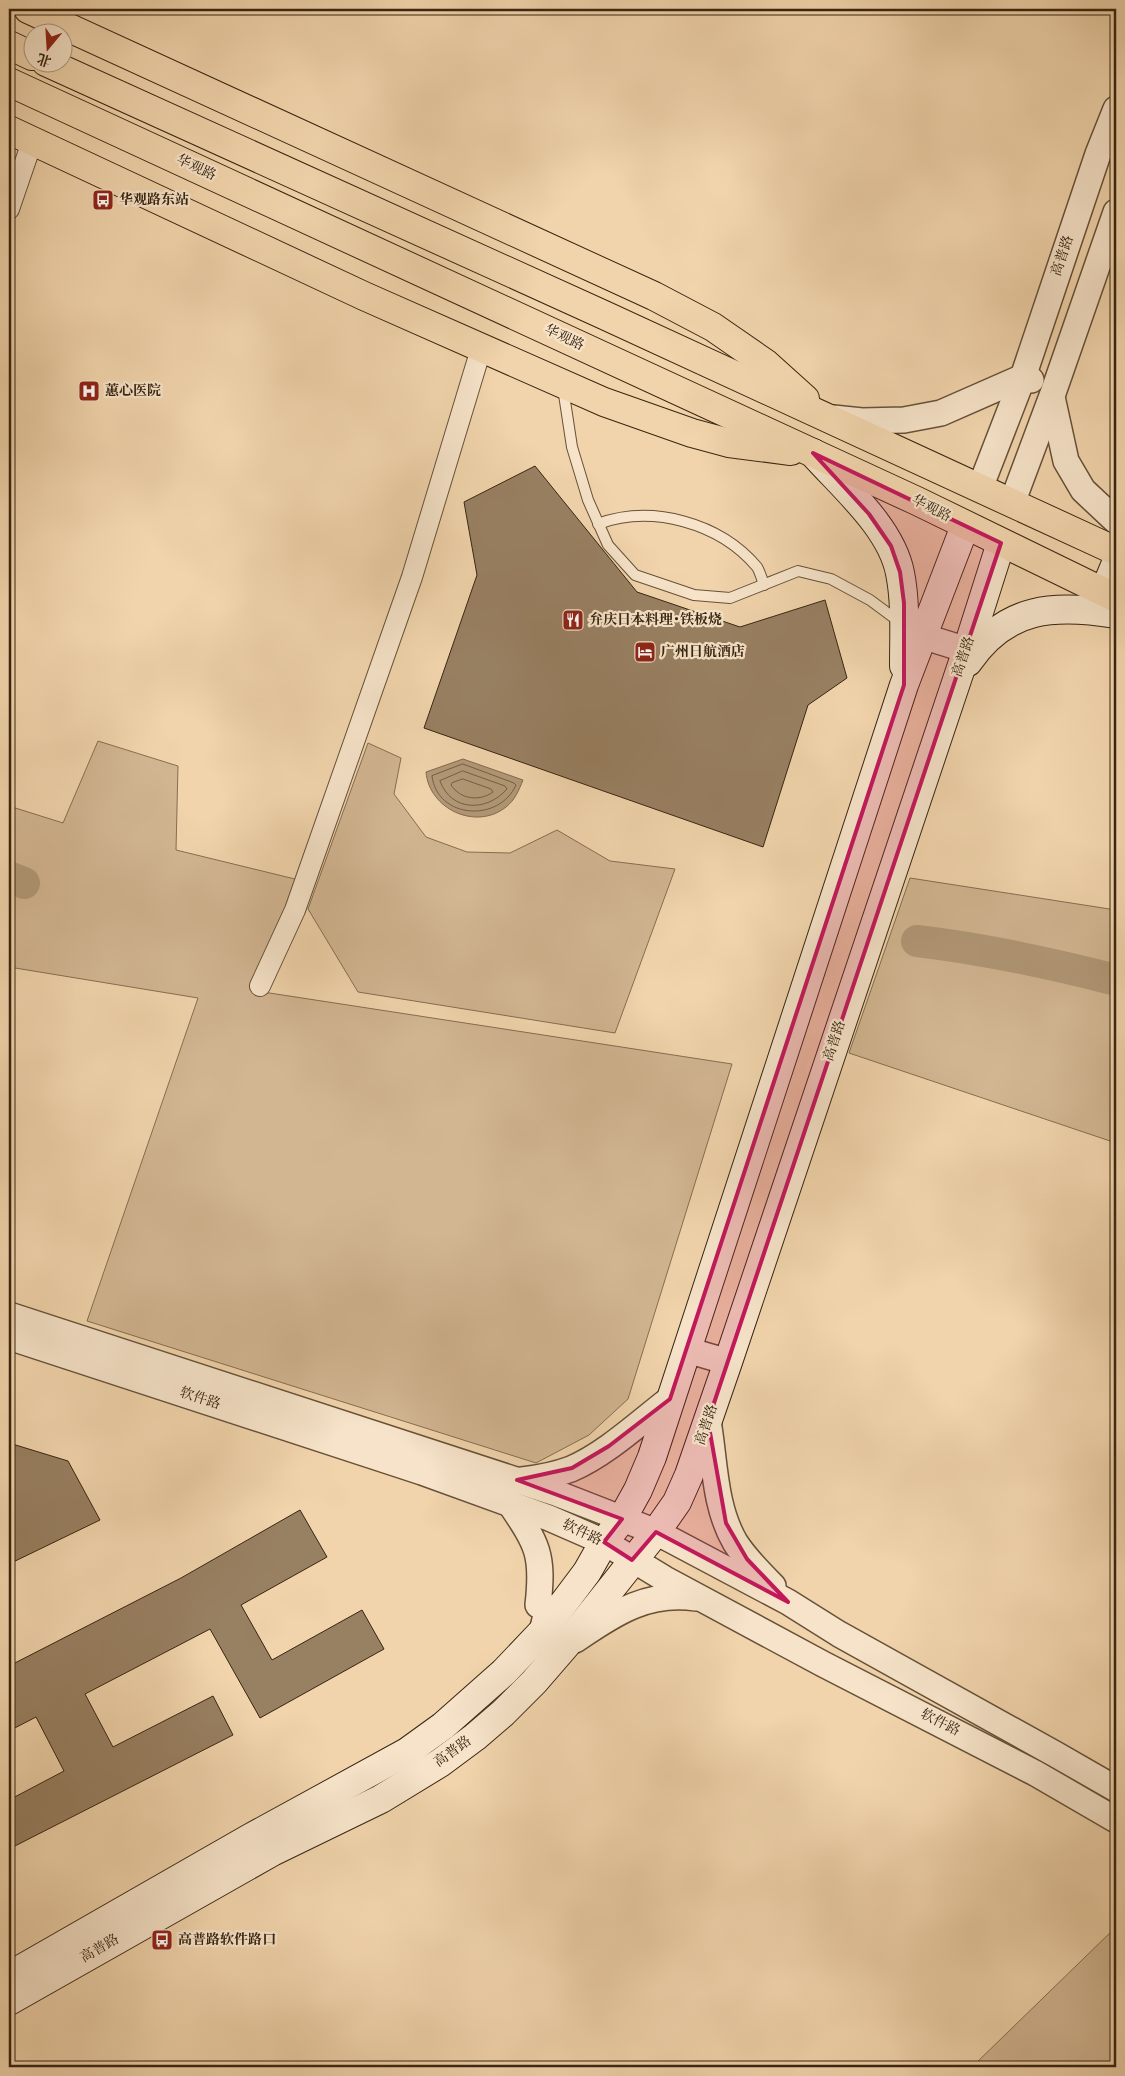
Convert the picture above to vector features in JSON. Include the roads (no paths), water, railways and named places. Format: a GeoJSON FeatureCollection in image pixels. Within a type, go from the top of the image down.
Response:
{"type":"FeatureCollection","features":[{"type":"Feature","properties":{"kind":"main road"},"geometry":{"type":"LineString","coordinates":[[28,9],[654,296],[713,327],[765,363],[824,416]]}},
{"type":"Feature","properties":{"kind":"main road"},"geometry":{"type":"LineString","coordinates":[[9,46],[22,52]]}},
{"type":"Feature","properties":{"kind":"main road"},"geometry":{"type":"LineString","coordinates":[[68,72],[595,310],[1116,551]]}},
{"type":"Feature","properties":{"kind":"main road","name":"华观路"},"geometry":{"type":"LineString","coordinates":[[9,82],[917,501],[1112,602]]}},
{"type":"Feature","properties":{"kind":"main road"},"geometry":{"type":"LineString","coordinates":[[21,136],[480,348],[604,402],[692,434],[737,445],[813,453],[869,514],[891,546],[900,572],[913,630]]}},
{"type":"Feature","properties":{"kind":"main road","name":"高普路"},"geometry":{"type":"LineString","coordinates":[[9,1976],[250,1838],[407,1752],[443,1726],[474,1700],[542,1632],[587,1572],[604,1542],[622,1519],[638,1490],[652,1458],[904,685],[913,630],[964,526]]}},
{"type":"Feature","properties":{"kind":"main road","name":"高普路"},"geometry":{"type":"LineString","coordinates":[[9,2001],[272,1852],[381,1799],[440,1763],[489,1725],[534,1682],[656,1532],[677,1502],[689,1475],[728,1362],[967,650],[1001,543]]}},
{"type":"Feature","properties":{"kind":"main road"},"geometry":{"type":"LineString","coordinates":[[952,690],[969,660],[992,635],[1023,615],[1112,602],[1116,563]]}},
{"type":"Feature","properties":{"kind":"street","name":"高普路"},"geometry":{"type":"LineString","coordinates":[[980,488],[1023,377],[1098,154],[1116,109]]}},
{"type":"Feature","properties":{"kind":"street"},"geometry":{"type":"LineString","coordinates":[[9,209],[21,136]]}},
{"type":"Feature","properties":{"kind":"street"},"geometry":{"type":"LineString","coordinates":[[1012,503],[1054,392],[1116,212]]}},
{"type":"Feature","properties":{"kind":"street"},"geometry":{"type":"LineString","coordinates":[[260,986],[295,910],[412,577],[480,348]]}},
{"type":"Feature","properties":{"kind":"street"},"geometry":{"type":"LineString","coordinates":[[824,416],[862,421],[904,420],[941,413],[1023,377],[1054,392]]}},
{"type":"Feature","properties":{"kind":"street"},"geometry":{"type":"LineString","coordinates":[[1054,392],[1066,461],[1083,490],[1116,522]]}},
{"type":"Feature","properties":{"kind":"street"},"geometry":{"type":"LineString","coordinates":[[913,630],[967,650]]}},
{"type":"Feature","properties":{"kind":"street","name":"软件路"},"geometry":{"type":"LineString","coordinates":[[9,1315],[513,1491],[702,1599],[823,1664],[1035,1773],[1116,1820]]}},
{"type":"Feature","properties":{"kind":"street","name":"软件路"},"geometry":{"type":"LineString","coordinates":[[9,1337],[297,1430],[513,1491],[587,1504],[656,1532],[788,1602],[839,1634],[1056,1754],[1116,1790]]}},
{"type":"Feature","properties":{"kind":"street"},"geometry":{"type":"LineString","coordinates":[[687,1350],[728,1362]]}},
{"type":"Feature","properties":{"kind":"street"},"geometry":{"type":"LineString","coordinates":[[542,1632],[548,1607],[538,1604],[540,1572],[538,1552],[513,1491],[572,1468],[594,1457],[670,1399]]}},
{"type":"Feature","properties":{"kind":"street"},"geometry":{"type":"LineString","coordinates":[[708,1421],[718,1492],[726,1523],[747,1559],[788,1602]]}},
{"type":"Feature","properties":{"kind":"street"},"geometry":{"type":"LineString","coordinates":[[566,1645],[618,1611],[636,1603],[659,1597],[674,1596],[702,1599]]}},
{"type":"Feature","properties":{"kind":"lane"},"geometry":{"type":"LineString","coordinates":[[563,384],[572,447],[588,500],[608,545],[635,575],[694,595],[730,598],[798,571],[831,579],[870,600],[913,630]]}},
{"type":"Feature","properties":{"kind":"lane"},"geometry":{"type":"LineString","coordinates":[[598,524],[614,518],[652,517],[692,523],[726,539],[758,568],[764,585]]}},
{"type":"Feature","properties":{"kind":"water"},"geometry":{"type":"Polygon","coordinates":[[[463,759],[523,780],[512,801],[494,814],[481,817],[468,816],[445,806],[429,785],[426,772],[463,759]]]}},
{"type":"Feature","properties":{"kind":"waterway"},"geometry":{"type":"LineString","coordinates":[[9,877],[24,883]]}},
{"type":"Feature","properties":{"kind":"waterway"},"geometry":{"type":"LineString","coordinates":[[917,941],[1017,957],[1116,980]]}},
{"type":"Feature","properties":{"kind":"place","name":"华观路东站"},"geometry":{"type":"Point","coordinates":[103,200]}},
{"type":"Feature","properties":{"kind":"place","name":"蕙心医院"},"geometry":{"type":"Point","coordinates":[89,391]}},
{"type":"Feature","properties":{"kind":"place","name":"弁庆日本料理･铁板烧"},"geometry":{"type":"Point","coordinates":[573,620]}},
{"type":"Feature","properties":{"kind":"place","name":"广州日航酒店"},"geometry":{"type":"Point","coordinates":[645,652]}},
{"type":"Feature","properties":{"kind":"place","name":"高普路软件路口"},"geometry":{"type":"Point","coordinates":[162,1940]}}]}
